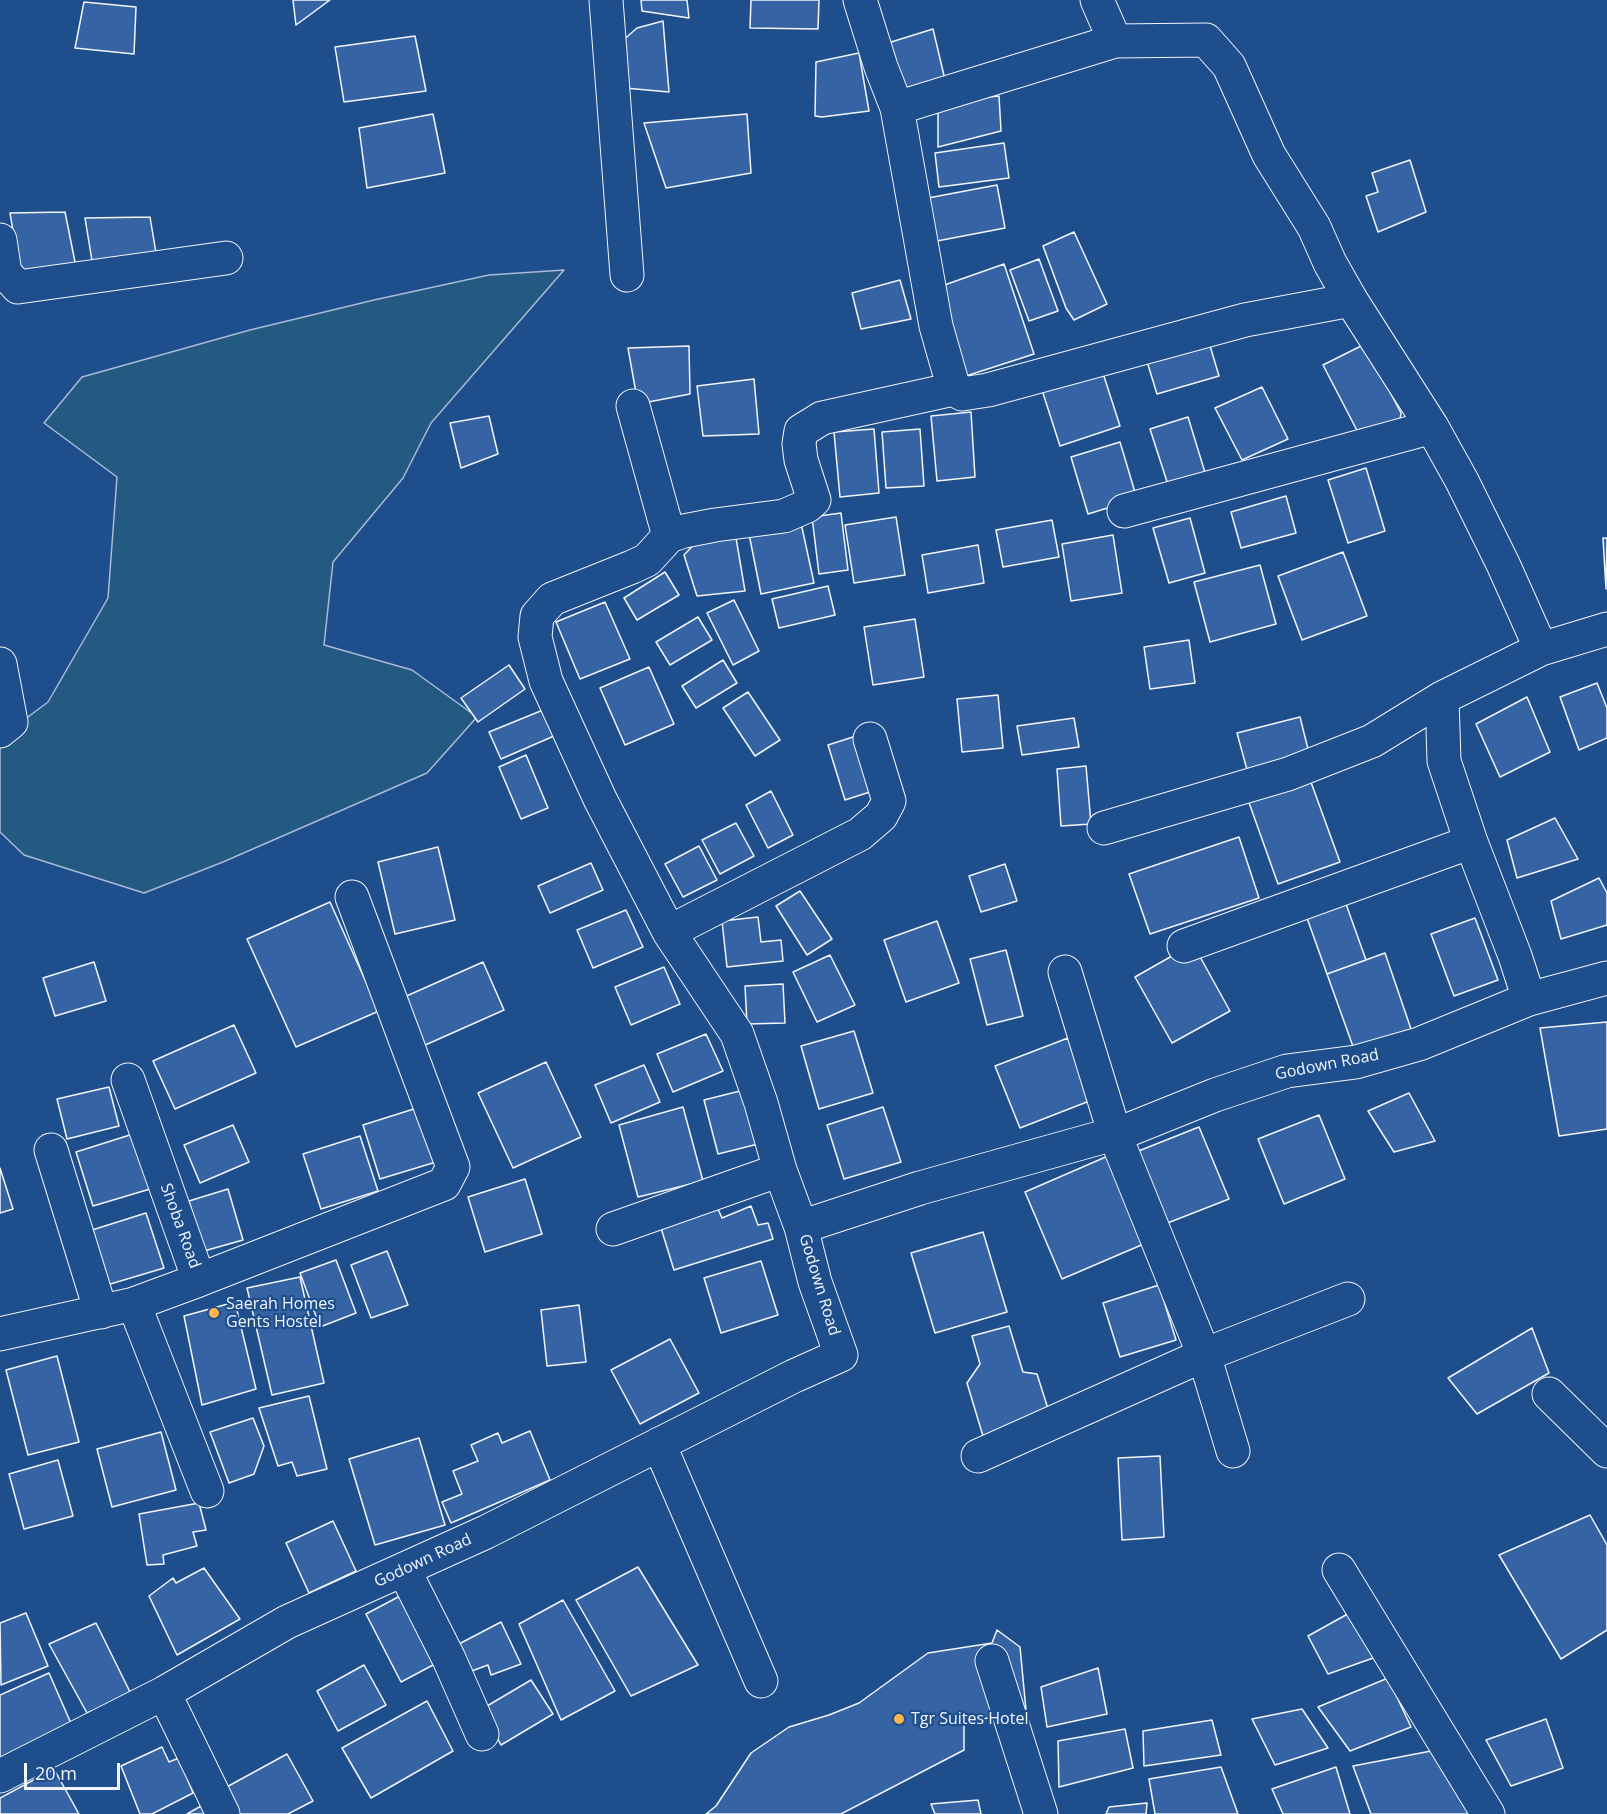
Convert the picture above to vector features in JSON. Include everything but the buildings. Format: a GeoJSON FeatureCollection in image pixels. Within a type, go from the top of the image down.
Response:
{"type":"FeatureCollection","features":[{"type":"Feature","properties":{"kind":"street"},"geometry":{"type":"LineString","coordinates":[[606,0],[627,275]]}},
{"type":"Feature","properties":{"kind":"street"},"geometry":{"type":"LineString","coordinates":[[860,0],[881,67],[897,108],[936,326],[954,389],[962,394],[988,390],[1245,320],[1351,300]]}},
{"type":"Feature","properties":{"kind":"street"},"geometry":{"type":"LineString","coordinates":[[1097,0],[1115,41]]}},
{"type":"Feature","properties":{"kind":"street"},"geometry":{"type":"LineString","coordinates":[[897,108],[1115,41],[1206,40],[1229,66],[1269,155],[1314,227],[1330,263],[1351,300],[1432,427],[1503,564],[1541,649]]}},
{"type":"Feature","properties":{"kind":"street"},"geometry":{"type":"LineString","coordinates":[[0,240],[5,273],[18,286],[226,258]]}},
{"type":"Feature","properties":{"kind":"street"},"geometry":{"type":"LineString","coordinates":[[801,1227],[780,1170],[761,1103],[737,1034],[669,932],[600,799],[546,681],[535,637],[537,616],[552,599],[647,560],[669,536],[715,525],[784,516],[807,506],[814,500],[812,487],[801,460],[799,444],[801,431],[822,418],[954,389]]}},
{"type":"Feature","properties":{"kind":"street"},"geometry":{"type":"LineString","coordinates":[[633,406],[669,536]]}},
{"type":"Feature","properties":{"kind":"street"},"geometry":{"type":"LineString","coordinates":[[1124,511],[1432,427]]}},
{"type":"Feature","properties":{"kind":"street"},"geometry":{"type":"LineString","coordinates":[[1104,828],[1288,774],[1372,741],[1442,698],[1541,649],[1607,629]]}},
{"type":"Feature","properties":{"kind":"street"},"geometry":{"type":"LineString","coordinates":[[0,664],[11,722],[0,730]]}},
{"type":"Feature","properties":{"kind":"street"},"geometry":{"type":"LineString","coordinates":[[1442,698],[1444,761],[1471,842],[1529,999]]}},
{"type":"Feature","properties":{"kind":"street"},"geometry":{"type":"LineString","coordinates":[[669,932],[860,834],[881,816],[889,801],[870,739]]}},
{"type":"Feature","properties":{"kind":"street"},"geometry":{"type":"LineString","coordinates":[[1184,946],[1471,842]]}},
{"type":"Feature","properties":{"kind":"street"},"geometry":{"type":"LineString","coordinates":[[199,1280],[444,1184],[453,1167],[352,897]]}},
{"type":"Feature","properties":{"kind":"street"},"geometry":{"type":"LineString","coordinates":[[1065,972],[1115,1135],[1204,1355],[1233,1451]]}},
{"type":"Feature","properties":{"kind":"street","name":"Godown Road"},"geometry":{"type":"LineString","coordinates":[[0,1776],[164,1693],[287,1622],[486,1532],[794,1376],[842,1355],[815,1282],[801,1227],[921,1188],[1115,1135],[1215,1095],[1287,1071],[1356,1062],[1419,1044],[1529,999],[1607,978]]}},
{"type":"Feature","properties":{"kind":"street","name":"Shoba Road"},"geometry":{"type":"LineString","coordinates":[[0,1334],[134,1304],[199,1280],[128,1080]]}},
{"type":"Feature","properties":{"kind":"street"},"geometry":{"type":"LineString","coordinates":[[51,1150],[101,1312]]}},
{"type":"Feature","properties":{"kind":"street"},"geometry":{"type":"LineString","coordinates":[[613,1229],[780,1170]]}},
{"type":"Feature","properties":{"kind":"street"},"geometry":{"type":"LineString","coordinates":[[978,1456],[1204,1355],[1348,1299]]}},
{"type":"Feature","properties":{"kind":"street"},"geometry":{"type":"LineString","coordinates":[[134,1304],[207,1491]]}},
{"type":"Feature","properties":{"kind":"street"},"geometry":{"type":"LineString","coordinates":[[1548,1394],[1607,1451]]}},
{"type":"Feature","properties":{"kind":"street"},"geometry":{"type":"LineString","coordinates":[[659,1444],[761,1681]]}},
{"type":"Feature","properties":{"kind":"street"},"geometry":{"type":"LineString","coordinates":[[404,1570],[449,1659],[482,1734]]}},
{"type":"Feature","properties":{"kind":"street"},"geometry":{"type":"LineString","coordinates":[[1339,1570],[1488,1814]]}},
{"type":"Feature","properties":{"kind":"street"},"geometry":{"type":"LineString","coordinates":[[992,1661],[1041,1814]]}},
{"type":"Feature","properties":{"kind":"street"},"geometry":{"type":"LineString","coordinates":[[164,1693],[223,1814]]}},
{"type":"Feature","properties":{"kind":"shaded area"},"geometry":{"type":"Polygon","coordinates":[[[564,270],[431,423],[403,478],[333,562],[324,645],[412,670],[477,717],[427,773],[223,862],[144,893],[24,855],[0,832],[0,738],[48,702],[108,598],[117,477],[44,423],[82,377],[250,330],[374,300],[489,275],[564,270]]]}},
{"type":"Feature","properties":{"kind":"place","name":"Saerah Homes Gents Hostel"},"geometry":{"type":"Point","coordinates":[214,1313]}},
{"type":"Feature","properties":{"kind":"place","name":"Tgr Suites Hotel"},"geometry":{"type":"Point","coordinates":[899,1719]}}]}
